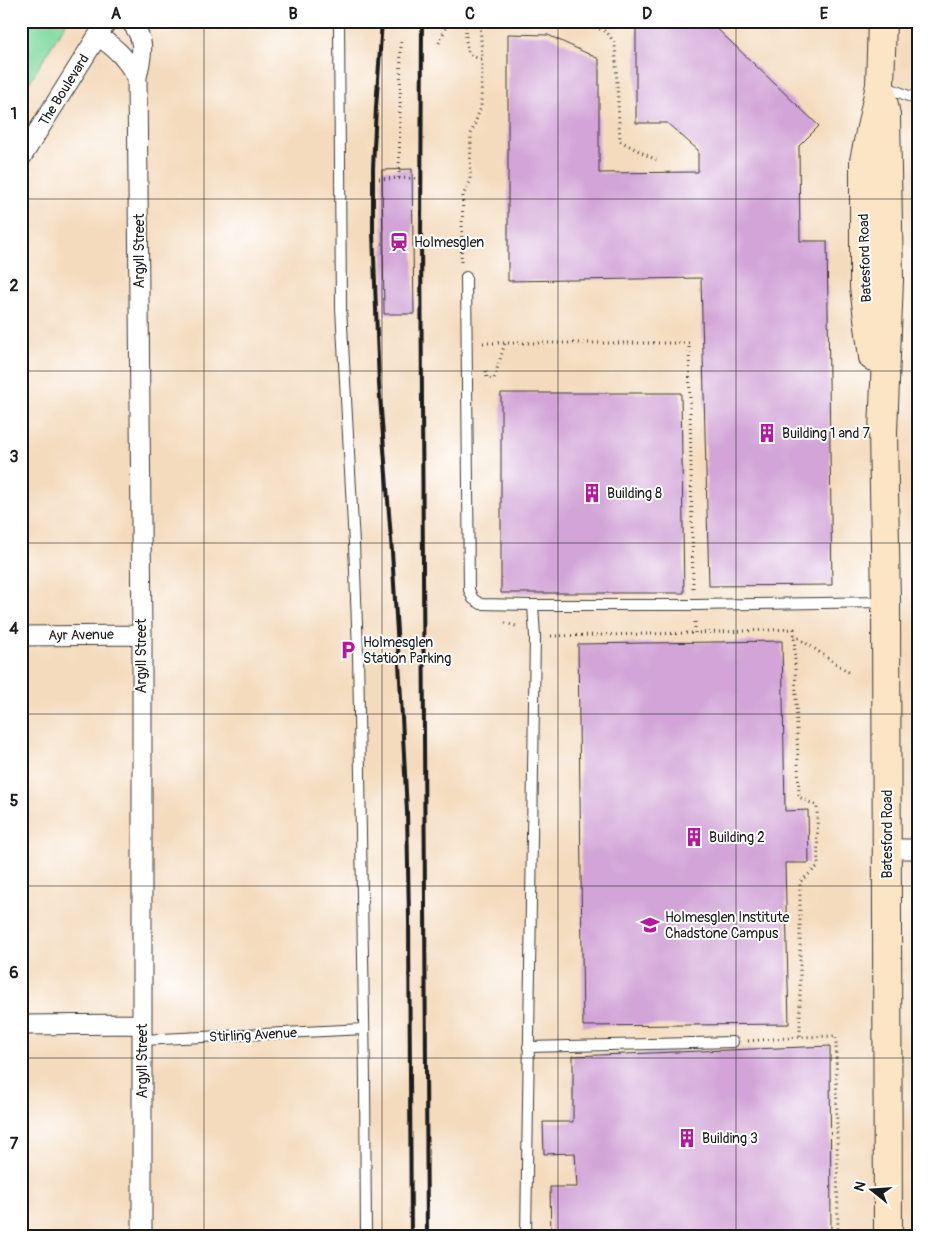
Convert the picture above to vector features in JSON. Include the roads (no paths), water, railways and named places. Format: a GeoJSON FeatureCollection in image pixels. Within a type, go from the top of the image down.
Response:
{"type":"FeatureCollection","features":[{"type":"Feature","properties":{"kind":"main road","name":"Batesford Road"},"geometry":{"type":"LineString","coordinates":[[882,21],[880,85],[886,115],[889,280],[884,432],[888,1236]]}},
{"type":"Feature","properties":{"kind":"street","name":"Argyll Street"},"geometry":{"type":"LineString","coordinates":[[130,21],[139,32],[143,50],[137,77],[142,635],[142,1236]]}},
{"type":"Feature","properties":{"kind":"street"},"geometry":{"type":"LineString","coordinates":[[102,29],[123,55],[137,77]]}},
{"type":"Feature","properties":{"kind":"street","name":"The Boulevard"},"geometry":{"type":"LineString","coordinates":[[21,158],[102,29]]}},
{"type":"Feature","properties":{"kind":"street","name":"Ayr Avenue"},"geometry":{"type":"LineString","coordinates":[[21,636],[142,635]]}},
{"type":"Feature","properties":{"kind":"street"},"geometry":{"type":"LineString","coordinates":[[887,850],[919,849]]}},
{"type":"Feature","properties":{"kind":"street","name":"Stirling Avenue"},"geometry":{"type":"LineString","coordinates":[[21,1025],[142,1032]]}},
{"type":"Feature","properties":{"kind":"lane"},"geometry":{"type":"LineString","coordinates":[[339,21],[341,308],[358,652],[366,1236]]}},
{"type":"Feature","properties":{"kind":"lane"},"geometry":{"type":"LineString","coordinates":[[880,85],[919,99]]}},
{"type":"Feature","properties":{"kind":"lane"},"geometry":{"type":"LineString","coordinates":[[466,277],[469,590],[473,599],[481,604],[533,605],[886,602]]}},
{"type":"Feature","properties":{"kind":"lane"},"geometry":{"type":"LineString","coordinates":[[526,1236],[533,605]]}},
{"type":"Feature","properties":{"kind":"lane","name":"Stirling Avenue"},"geometry":{"type":"LineString","coordinates":[[142,1032],[364,1029]]}},
{"type":"Feature","properties":{"kind":"lane"},"geometry":{"type":"LineString","coordinates":[[528,1047],[733,1042]]}},
{"type":"Feature","properties":{"kind":"railway"},"geometry":{"type":"LineString","coordinates":[[382,21],[373,168],[373,233],[379,384],[392,552],[407,811],[411,1236]]}},
{"type":"Feature","properties":{"kind":"railway"},"geometry":{"type":"LineString","coordinates":[[422,21],[421,235],[427,1236]]}},
{"type":"Feature","properties":{"kind":"place","name":"Holmesglen"},"geometry":{"type":"Point","coordinates":[399,242]}},
{"type":"Feature","properties":{"kind":"place","name":"Building 1 and 7"},"geometry":{"type":"Point","coordinates":[767,433]}},
{"type":"Feature","properties":{"kind":"place","name":"Building 8"},"geometry":{"type":"Point","coordinates":[592,493]}},
{"type":"Feature","properties":{"kind":"place","name":"Holmesglen Station Parking"},"geometry":{"type":"Point","coordinates":[348,650]}},
{"type":"Feature","properties":{"kind":"place","name":"Building 2"},"geometry":{"type":"Point","coordinates":[694,837]}},
{"type":"Feature","properties":{"kind":"place","name":"Holmesglen Institute Chadstone Campus"},"geometry":{"type":"Point","coordinates":[650,925]}},
{"type":"Feature","properties":{"kind":"place","name":"Building 3"},"geometry":{"type":"Point","coordinates":[687,1138]}}]}
